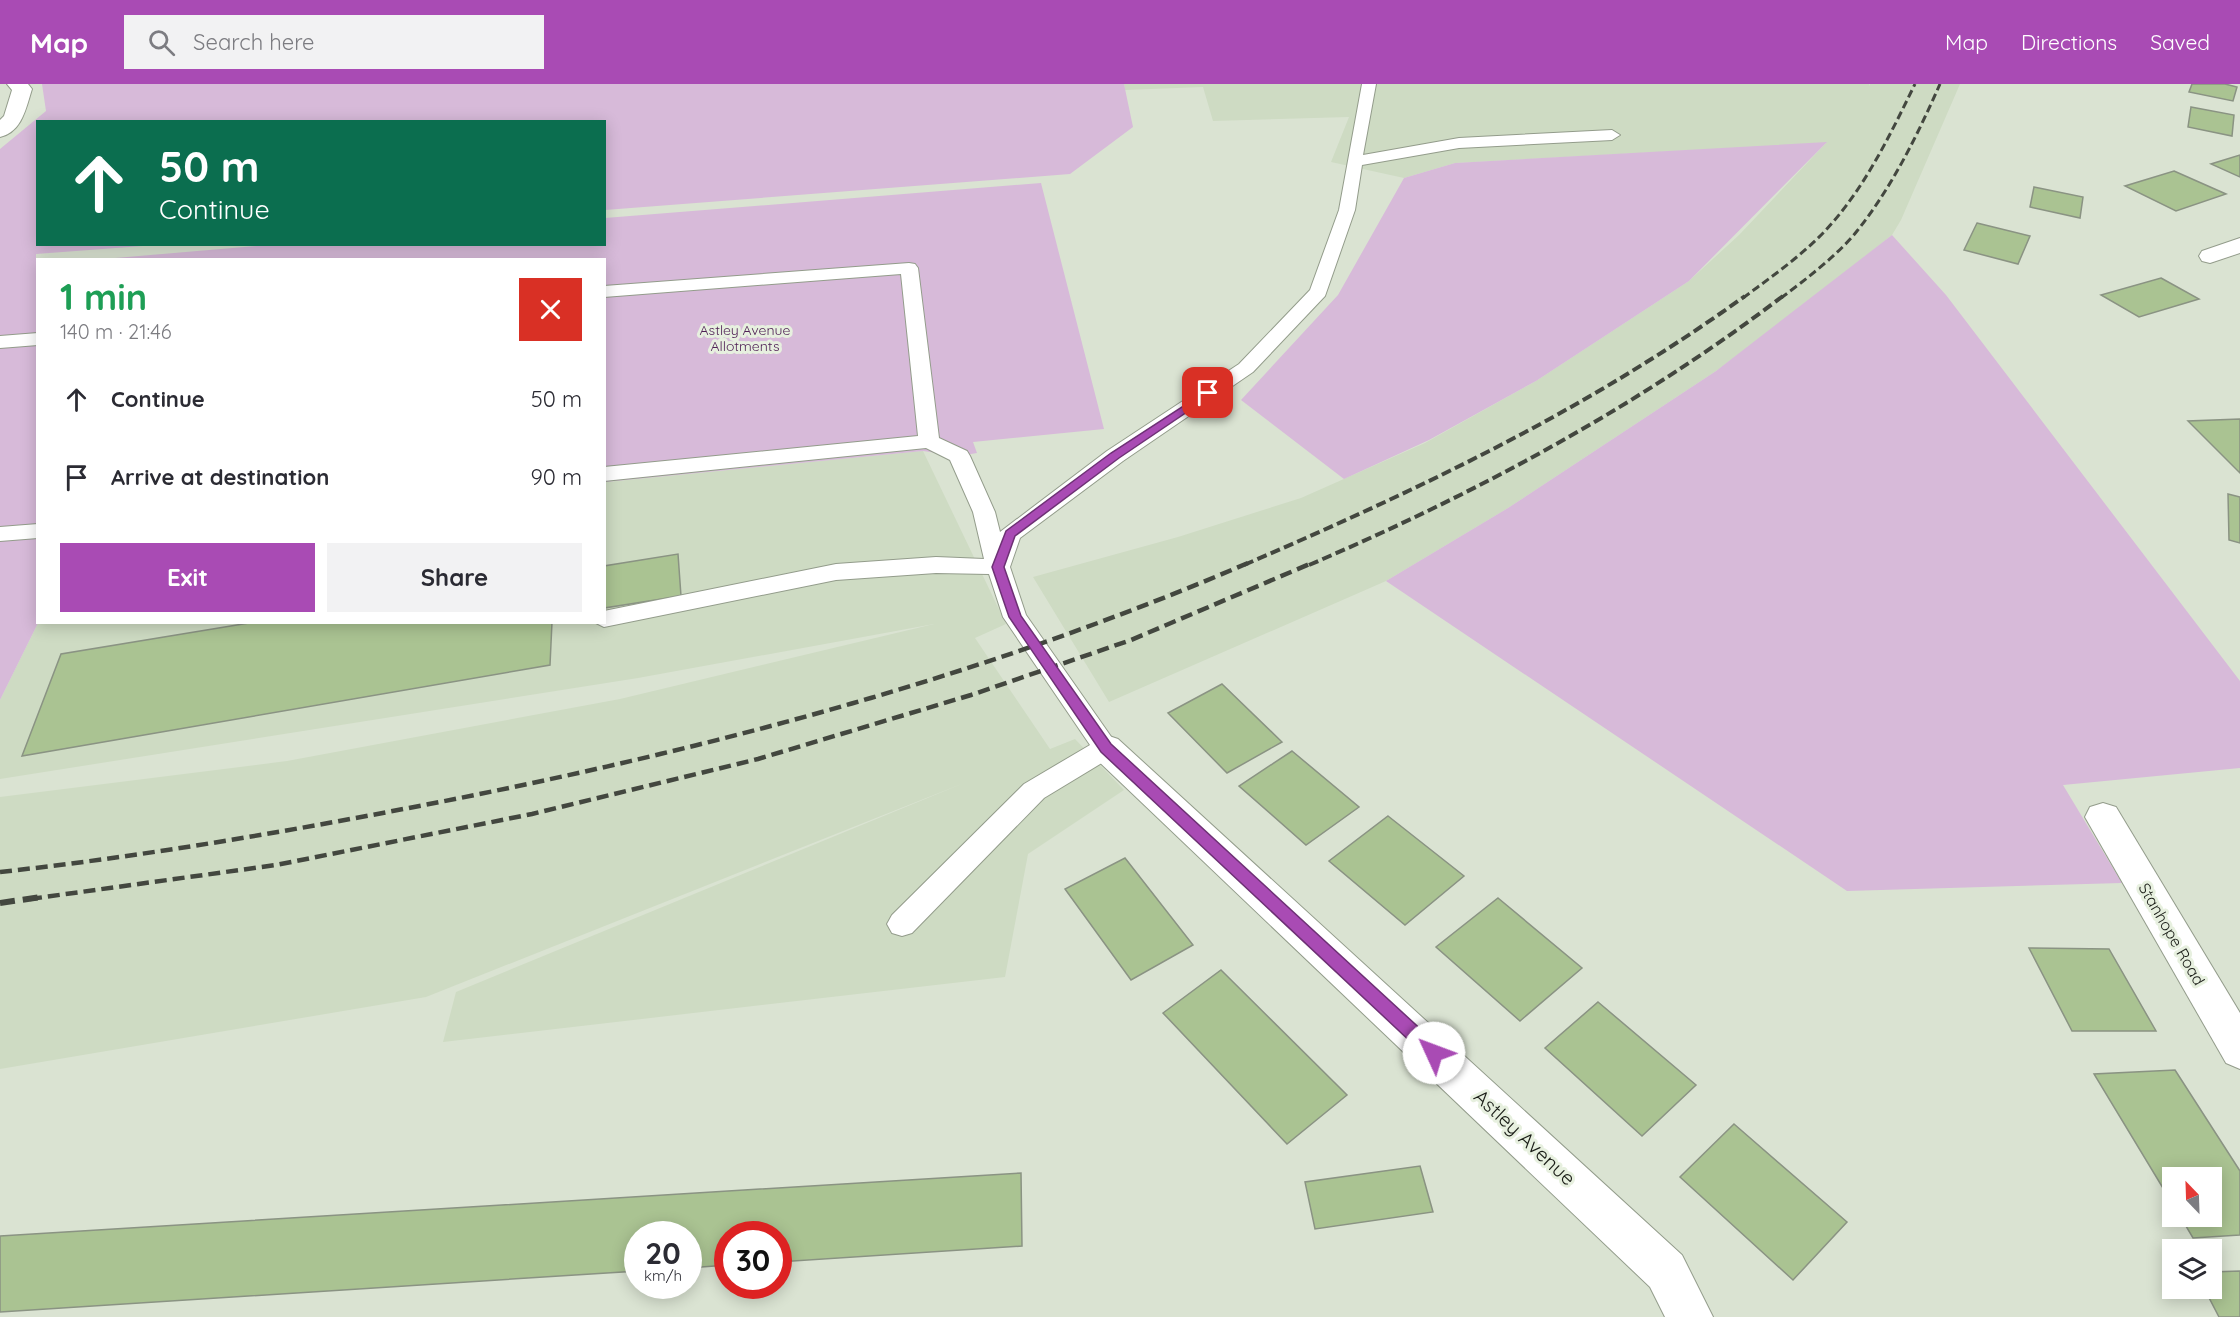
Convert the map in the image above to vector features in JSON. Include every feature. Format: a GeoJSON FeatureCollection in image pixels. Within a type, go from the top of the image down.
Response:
{"type":"FeatureCollection","features":[{"type":"Feature","properties":{"kind":"street"},"geometry":{"type":"LineString","coordinates":[[0,130],[14,118],[20,86]]}},
{"type":"Feature","properties":{"kind":"street"},"geometry":{"type":"LineString","coordinates":[[2210,256],[2240,245]]}},
{"type":"Feature","properties":{"kind":"street","name":"Astley Avenue"},"geometry":{"type":"LineString","coordinates":[[1106,748],[1666,1270],[1690,1317]]}},
{"type":"Feature","properties":{"kind":"street","name":"Stanhope Road"},"geometry":{"type":"LineString","coordinates":[[2103,817],[2240,1050]]}},
{"type":"Feature","properties":{"kind":"lane"},"geometry":{"type":"LineString","coordinates":[[998,567],[1010,534],[1115,456],[1246,368],[1319,292],[1347,210],[1369,84]]}},
{"type":"Feature","properties":{"kind":"lane"},"geometry":{"type":"LineString","coordinates":[[1354,161],[1459,143],[1612,135]]}},
{"type":"Feature","properties":{"kind":"lane"},"geometry":{"type":"LineString","coordinates":[[606,292],[909,268],[929,441]]}},
{"type":"Feature","properties":{"kind":"lane"},"geometry":{"type":"LineString","coordinates":[[0,342],[36,339]]}},
{"type":"Feature","properties":{"kind":"lane"},"geometry":{"type":"LineString","coordinates":[[606,474],[929,441],[959,456],[984,512],[998,567],[1015,617],[1106,748],[1034,791],[902,924]]}},
{"type":"Feature","properties":{"kind":"lane"},"geometry":{"type":"LineString","coordinates":[[0,534],[36,531]]}},
{"type":"Feature","properties":{"kind":"lane"},"geometry":{"type":"LineString","coordinates":[[606,619],[836,572],[936,565],[998,567]]}},
{"type":"Feature","properties":{"kind":"shaded area"},"geometry":{"type":"Polygon","coordinates":[[[1124,84],[1869,84],[1869,86],[1870,84],[1960,84],[1901,220],[1892,235],[1793,314],[1716,371],[1508,508],[1386,581],[1109,702],[1033,577],[1178,537],[1301,498],[1425,443],[1536,381],[1689,281],[1739,235],[1826,143],[1455,163],[1404,178],[1331,162],[1349,117],[1213,121],[1203,87],[1125,90],[1124,84]]]}},
{"type":"Feature","properties":{"kind":"shaded area"},"geometry":{"type":"Polygon","coordinates":[[[923,451],[1006,624],[975,638],[1050,749],[1075,739],[1124,790],[1028,854],[1005,977],[443,1042],[456,992],[964,783],[426,997],[0,1069],[0,797],[287,761],[620,699],[934,624],[638,678],[0,779],[0,700],[38,624],[606,624],[606,482],[923,451]]]}},
{"type":"Feature","properties":{"kind":"green space"},"geometry":{"type":"Polygon","coordinates":[[[42,84],[1124,84],[1133,127],[1070,174],[606,210],[606,120],[36,120],[36,246],[143,246],[36,254],[38,624],[0,700],[0,149],[46,111],[42,84]]]}},
{"type":"Feature","properties":{"kind":"green space"},"geometry":{"type":"Polygon","coordinates":[[[1827,142],[1689,281],[1536,381],[1429,440],[1344,479],[1241,400],[1338,295],[1404,178],[1455,163],[1827,142]]]}},
{"type":"Feature","properties":{"kind":"green space","name":"Astley Avenue Allotments"},"geometry":{"type":"Polygon","coordinates":[[[1041,183],[1104,429],[973,442],[977,453],[959,456],[923,451],[606,482],[606,258],[115,258],[256,246],[606,246],[606,218],[1041,183]]]}},
{"type":"Feature","properties":{"kind":"green space"},"geometry":{"type":"Polygon","coordinates":[[[1892,235],[1946,295],[2240,681],[2240,768],[2063,785],[2122,883],[1847,891],[1386,581],[1508,508],[1716,371],[1892,235]]]}},
{"type":"Feature","properties":{"kind":"building"},"geometry":{"type":"Polygon","coordinates":[[[2192,84],[2225,84],[2237,87],[2233,101],[2189,92],[2192,84]]]}},
{"type":"Feature","properties":{"kind":"building"},"geometry":{"type":"Polygon","coordinates":[[[2191,107],[2234,115],[2232,136],[2188,127],[2191,107]]]}},
{"type":"Feature","properties":{"kind":"building"},"geometry":{"type":"Polygon","coordinates":[[[2240,155],[2240,177],[2211,164],[2240,155]]]}},
{"type":"Feature","properties":{"kind":"building"},"geometry":{"type":"Polygon","coordinates":[[[2174,171],[2226,194],[2176,211],[2125,186],[2174,171]]]}},
{"type":"Feature","properties":{"kind":"building"},"geometry":{"type":"Polygon","coordinates":[[[2034,187],[2083,197],[2080,218],[2030,207],[2034,187]]]}},
{"type":"Feature","properties":{"kind":"building"},"geometry":{"type":"Polygon","coordinates":[[[1977,223],[2030,236],[2018,264],[1964,250],[1977,223]]]}},
{"type":"Feature","properties":{"kind":"building"},"geometry":{"type":"Polygon","coordinates":[[[2161,278],[2199,299],[2139,317],[2101,295],[2161,278]]]}},
{"type":"Feature","properties":{"kind":"building"},"geometry":{"type":"Polygon","coordinates":[[[2240,419],[2240,473],[2188,421],[2240,419]]]}},
{"type":"Feature","properties":{"kind":"building"},"geometry":{"type":"Polygon","coordinates":[[[2228,494],[2240,497],[2240,543],[2229,540],[2228,494]]]}},
{"type":"Feature","properties":{"kind":"building"},"geometry":{"type":"Polygon","coordinates":[[[678,554],[681,596],[606,608],[606,566],[678,554]]]}},
{"type":"Feature","properties":{"kind":"building"},"geometry":{"type":"Polygon","coordinates":[[[243,624],[552,624],[550,665],[22,756],[61,654],[243,624]]]}},
{"type":"Feature","properties":{"kind":"building"},"geometry":{"type":"Polygon","coordinates":[[[1222,684],[1282,742],[1227,773],[1168,713],[1222,684]]]}},
{"type":"Feature","properties":{"kind":"building"},"geometry":{"type":"Polygon","coordinates":[[[1292,751],[1359,807],[1306,845],[1239,786],[1292,751]]]}},
{"type":"Feature","properties":{"kind":"building"},"geometry":{"type":"Polygon","coordinates":[[[1388,816],[1464,876],[1405,925],[1329,861],[1388,816]]]}},
{"type":"Feature","properties":{"kind":"building"},"geometry":{"type":"Polygon","coordinates":[[[1125,858],[1193,945],[1131,980],[1065,889],[1125,858]]]}},
{"type":"Feature","properties":{"kind":"building"},"geometry":{"type":"Polygon","coordinates":[[[1498,898],[1582,968],[1520,1021],[1436,947],[1498,898]]]}},
{"type":"Feature","properties":{"kind":"building"},"geometry":{"type":"Polygon","coordinates":[[[2029,948],[2109,949],[2156,1031],[2072,1031],[2029,948]]]}},
{"type":"Feature","properties":{"kind":"building"},"geometry":{"type":"Polygon","coordinates":[[[1221,970],[1347,1095],[1287,1144],[1163,1013],[1221,970]]]}},
{"type":"Feature","properties":{"kind":"building"},"geometry":{"type":"Polygon","coordinates":[[[1598,1002],[1696,1085],[1642,1136],[1545,1048],[1598,1002]]]}},
{"type":"Feature","properties":{"kind":"building"},"geometry":{"type":"Polygon","coordinates":[[[2175,1070],[2240,1171],[2240,1235],[2193,1238],[2186,1227],[2222,1227],[2222,1167],[2162,1167],[2162,1186],[2094,1074],[2175,1070]]]}},
{"type":"Feature","properties":{"kind":"building"},"geometry":{"type":"Polygon","coordinates":[[[1734,1124],[1847,1222],[1793,1280],[1680,1177],[1734,1124]]]}},
{"type":"Feature","properties":{"kind":"building"},"geometry":{"type":"Polygon","coordinates":[[[1420,1166],[1433,1212],[1315,1229],[1305,1182],[1420,1166]]]}},
{"type":"Feature","properties":{"kind":"building"},"geometry":{"type":"Polygon","coordinates":[[[1021,1173],[1022,1246],[792,1261],[792,1221],[714,1221],[714,1266],[702,1267],[702,1221],[624,1221],[624,1272],[0,1312],[0,1236],[1021,1173]]]}},
{"type":"Feature","properties":{"kind":"building"},"geometry":{"type":"Polygon","coordinates":[[[2240,1271],[2240,1317],[2219,1317],[2210,1299],[2222,1299],[2222,1272],[2240,1271]]]}},
{"type":"Feature","properties":{"kind":"railway"},"geometry":{"type":"LineString","coordinates":[[1743,298],[1805,250],[1838,216],[1864,180],[1915,84]]}},
{"type":"Feature","properties":{"kind":"railway"},"geometry":{"type":"LineString","coordinates":[[1781,298],[1841,249],[1870,214],[1903,160],[1940,84]]}},
{"type":"Feature","properties":{"kind":"railway"},"geometry":{"type":"LineString","coordinates":[[1244,565],[1375,507],[1564,411],[1685,337],[1745,296]]}},
{"type":"Feature","properties":{"kind":"railway"},"geometry":{"type":"LineString","coordinates":[[1309,565],[1433,508],[1554,445],[1671,375],[1783,296]]}},
{"type":"Feature","properties":{"kind":"railway"},"geometry":{"type":"LineString","coordinates":[[0,872],[174,849],[289,830],[460,798],[661,754],[761,729],[958,671],[1153,602],[1248,563]]}},
{"type":"Feature","properties":{"kind":"railway"},"geometry":{"type":"LineString","coordinates":[[30,899],[276,865],[532,814],[758,759],[971,695],[1131,640],[1312,563]]}},
{"type":"Feature","properties":{"kind":"railway"},"geometry":{"type":"LineString","coordinates":[[0,903],[41,897]]}},
{"type":"Feature","properties":{"kind":"route"},"geometry":{"type":"LineString","coordinates":[[1208,393],[1115,456],[1010,534],[998,567],[1015,617],[1106,748],[1434,1053]]}}]}
